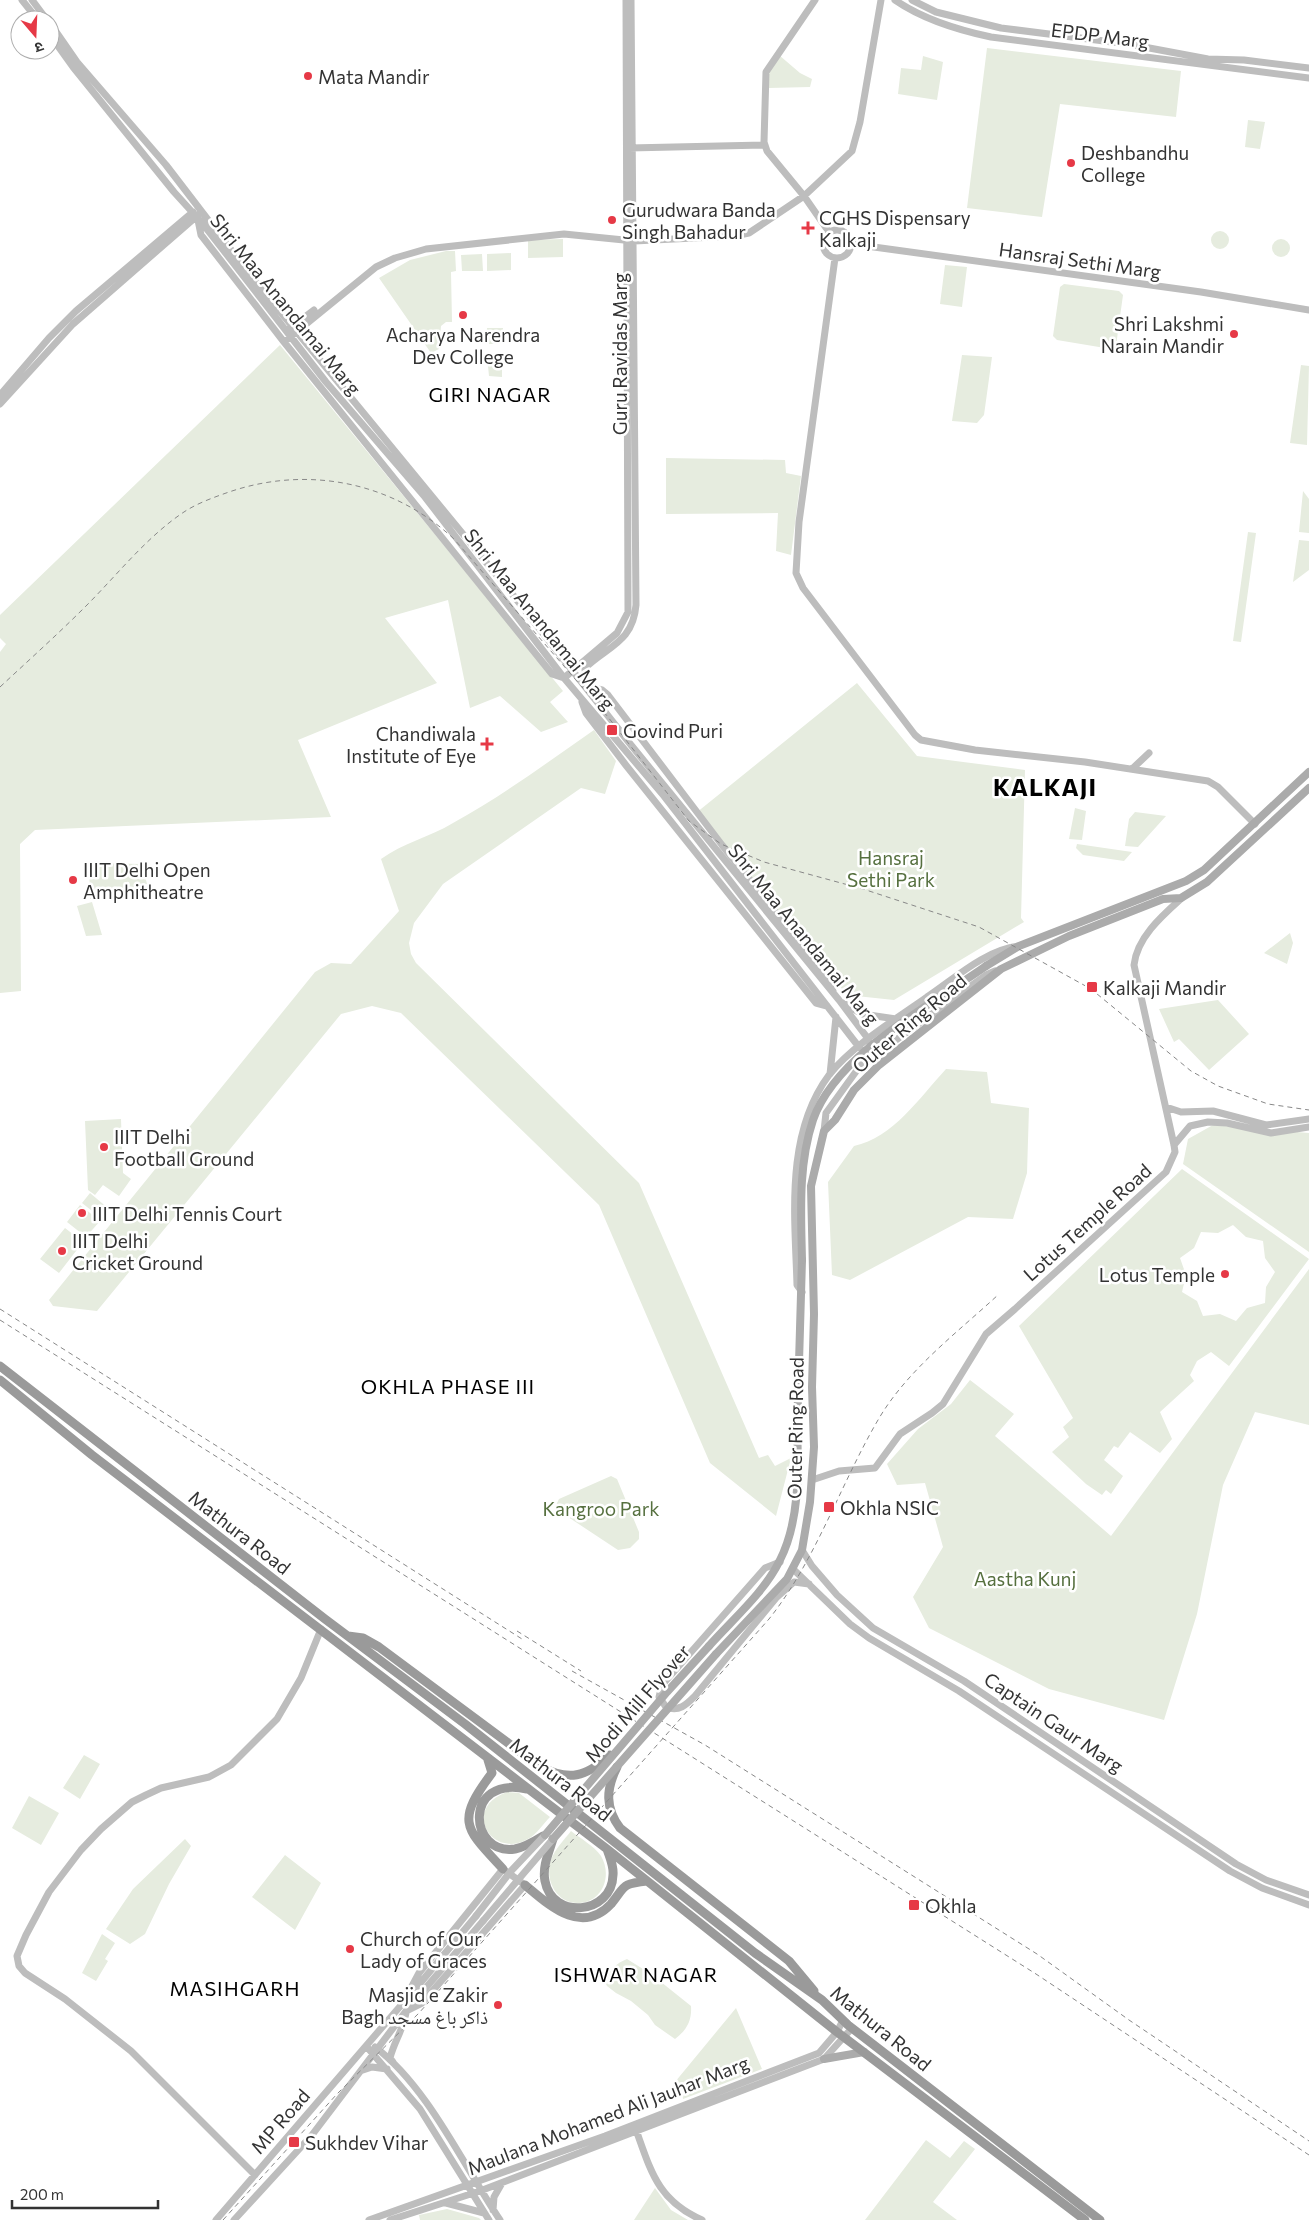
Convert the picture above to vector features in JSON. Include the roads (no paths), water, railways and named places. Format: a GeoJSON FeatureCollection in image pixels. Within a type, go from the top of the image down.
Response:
{"type":"FeatureCollection","features":[{"type":"Feature","properties":{"kind":"highway","name":"Mathura Road"},"geometry":{"type":"LineString","coordinates":[[0,1366],[346,1635],[465,1724],[755,1953],[822,2000],[852,2028],[1099,2220]]}},
{"type":"Feature","properties":{"kind":"highway","name":"Mathura Road"},"geometry":{"type":"LineString","coordinates":[[0,1380],[92,1455],[607,1849],[837,2032],[1085,2220]]}},
{"type":"Feature","properties":{"kind":"highway"},"geometry":{"type":"LineString","coordinates":[[346,1635],[363,1638],[379,1646],[551,1773],[570,1776],[584,1774],[602,1763],[619,1747]]}},
{"type":"Feature","properties":{"kind":"highway"},"geometry":{"type":"LineString","coordinates":[[486,1756],[491,1765],[492,1773],[469,1807],[467,1817],[476,1838],[503,1869]]}},
{"type":"Feature","properties":{"kind":"highway"},"geometry":{"type":"LineString","coordinates":[[622,1759],[611,1779],[608,1796],[611,1814],[620,1828],[789,1961],[822,2000]]}},
{"type":"Feature","properties":{"kind":"highway"},"geometry":{"type":"LineString","coordinates":[[530,1790],[507,1786],[494,1790],[482,1803],[479,1820],[485,1836],[498,1847],[521,1848],[549,1837],[545,1880],[550,1894],[569,1907],[584,1908],[604,1898],[613,1877],[607,1849]]}},
{"type":"Feature","properties":{"kind":"highway"},"geometry":{"type":"LineString","coordinates":[[525,1885],[559,1912],[579,1917],[594,1915],[603,1910],[625,1885],[647,1881]]}},
{"type":"Feature","properties":{"kind":"main road"},"geometry":{"type":"LineString","coordinates":[[22,0],[30,10]]}},
{"type":"Feature","properties":{"kind":"main road","name":"Guru Ravidas Marg"},"geometry":{"type":"LineString","coordinates":[[586,686],[585,668],[625,637],[636,617],[633,238],[626,0]]}},
{"type":"Feature","properties":{"kind":"main road","name":"Guru Ravidas Marg"},"geometry":{"type":"LineString","coordinates":[[629,148],[631,0]]}},
{"type":"Feature","properties":{"kind":"main road"},"geometry":{"type":"LineString","coordinates":[[815,0],[766,72],[764,145],[804,196],[829,232]]}},
{"type":"Feature","properties":{"kind":"main road"},"geometry":{"type":"LineString","coordinates":[[282,339],[370,272],[395,258],[440,246],[526,236],[576,234],[633,238],[746,235],[804,196],[848,157],[854,147],[881,0]]}},
{"type":"Feature","properties":{"kind":"main road","name":"EPDP Marg"},"geometry":{"type":"LineString","coordinates":[[895,0],[932,20],[967,32],[991,37],[1309,78]]}},
{"type":"Feature","properties":{"kind":"main road","name":"EPDP Marg"},"geometry":{"type":"LineString","coordinates":[[912,0],[936,12],[1001,28],[1128,44],[1208,59],[1244,60],[1309,68]]}},
{"type":"Feature","properties":{"kind":"main road","name":"Shri Maa Anandamai Marg"},"geometry":{"type":"LineString","coordinates":[[60,38],[77,62],[162,160],[291,331],[326,382],[425,497],[564,678],[580,696],[586,713],[810,996],[818,1005],[827,1006],[859,1047],[873,1056]]}},
{"type":"Feature","properties":{"kind":"main road","name":"Shri Maa Anandamai Marg"},"geometry":{"type":"LineString","coordinates":[[60,49],[246,280],[291,331],[574,670],[630,745],[839,1000],[869,1040],[873,1056]]}},
{"type":"Feature","properties":{"kind":"main road"},"geometry":{"type":"LineString","coordinates":[[629,148],[764,145]]}},
{"type":"Feature","properties":{"kind":"main road"},"geometry":{"type":"LineString","coordinates":[[0,395],[49,338],[195,217],[200,210]]}},
{"type":"Feature","properties":{"kind":"main road"},"geometry":{"type":"LineString","coordinates":[[195,217],[201,235],[320,387],[552,674],[564,678]]}},
{"type":"Feature","properties":{"kind":"main road"},"geometry":{"type":"LineString","coordinates":[[835,230],[844,232],[849,236],[852,244],[846,256],[835,258],[826,253],[823,247],[824,240],[829,232],[835,230]]}},
{"type":"Feature","properties":{"kind":"main road","name":"Guru Ravidas Marg"},"geometry":{"type":"LineString","coordinates":[[564,678],[617,633],[628,612],[633,238]]}},
{"type":"Feature","properties":{"kind":"main road","name":"Hansraj Sethi Marg"},"geometry":{"type":"LineString","coordinates":[[852,244],[1307,308]]}},
{"type":"Feature","properties":{"kind":"main road"},"geometry":{"type":"LineString","coordinates":[[835,258],[799,522],[796,573],[803,588],[915,735],[921,740],[975,750],[1051,757],[1212,782],[1255,824]]}},
{"type":"Feature","properties":{"kind":"main road"},"geometry":{"type":"LineString","coordinates":[[239,285],[246,280]]}},
{"type":"Feature","properties":{"kind":"main road"},"geometry":{"type":"LineString","coordinates":[[0,404],[78,314]]}},
{"type":"Feature","properties":{"kind":"main road"},"geometry":{"type":"LineString","coordinates":[[320,387],[326,382]]}},
{"type":"Feature","properties":{"kind":"main road"},"geometry":{"type":"LineString","coordinates":[[586,686],[602,690],[608,695],[722,845],[828,978],[833,994]]}},
{"type":"Feature","properties":{"kind":"main road"},"geometry":{"type":"LineString","coordinates":[[1132,769],[1149,752]]}},
{"type":"Feature","properties":{"kind":"main road"},"geometry":{"type":"LineString","coordinates":[[802,1292],[797,1284],[796,1164],[809,1113],[830,1074],[859,1047],[896,1019],[980,961],[1008,948],[1019,946],[1186,881],[1204,870],[1309,772]]}},
{"type":"Feature","properties":{"kind":"main road","name":"Outer Ring Road"},"geometry":{"type":"LineString","coordinates":[[787,1579],[802,1550],[812,1480],[814,1314],[811,1186],[824,1131],[835,1120],[854,1090],[879,1065],[1000,969],[1069,936],[1164,898],[1182,897],[1207,882],[1226,867],[1309,788]]}},
{"type":"Feature","properties":{"kind":"main road","name":"Lotus Temple Road"},"geometry":{"type":"LineString","coordinates":[[812,1480],[826,1474],[870,1469],[879,1464],[900,1434],[932,1414],[943,1404],[966,1368],[977,1346],[994,1325],[1016,1309],[1159,1180],[1171,1163],[1174,1145],[1134,964],[1136,953],[1142,940],[1182,897]]}},
{"type":"Feature","properties":{"kind":"main road","name":"Outer Ring Road"},"geometry":{"type":"LineString","coordinates":[[780,1562],[790,1534],[797,1480],[802,1292],[801,1199],[806,1148],[814,1119],[836,1079],[854,1061],[886,1035],[986,966],[1019,946]]}},
{"type":"Feature","properties":{"kind":"main road"},"geometry":{"type":"LineString","coordinates":[[824,1131],[826,1113],[860,1066],[986,975],[1000,969]]}},
{"type":"Feature","properties":{"kind":"main road"},"geometry":{"type":"LineString","coordinates":[[839,1000],[862,1014],[896,1019]]}},
{"type":"Feature","properties":{"kind":"main road"},"geometry":{"type":"LineString","coordinates":[[922,1002],[919,1010],[921,1015],[927,1017]]}},
{"type":"Feature","properties":{"kind":"main road"},"geometry":{"type":"LineString","coordinates":[[830,1074],[836,1017]]}},
{"type":"Feature","properties":{"kind":"main road"},"geometry":{"type":"LineString","coordinates":[[825,1082],[836,1081],[840,1086],[840,1092]]}},
{"type":"Feature","properties":{"kind":"main road"},"geometry":{"type":"LineString","coordinates":[[1166,1107],[1181,1112],[1213,1111],[1266,1125],[1309,1119]]}},
{"type":"Feature","properties":{"kind":"main road"},"geometry":{"type":"LineString","coordinates":[[1174,1145],[1190,1126],[1208,1122],[1227,1123],[1271,1133],[1309,1127]]}},
{"type":"Feature","properties":{"kind":"main road","name":"Captain Gaur Marg"},"geometry":{"type":"LineString","coordinates":[[802,1550],[812,1566],[837,1595],[873,1628],[964,1680],[1236,1864],[1274,1883],[1309,1896]]}},
{"type":"Feature","properties":{"kind":"main road"},"geometry":{"type":"LineString","coordinates":[[780,1562],[765,1568],[662,1685],[659,1697],[666,1707],[677,1709],[695,1696],[784,1591],[794,1582],[810,1584]]}},
{"type":"Feature","properties":{"kind":"main road","name":"Modi Mill Flyover"},"geometry":{"type":"LineString","coordinates":[[549,1837],[619,1747],[756,1594],[780,1562]]}},
{"type":"Feature","properties":{"kind":"main road","name":"Captain Gaur Marg"},"geometry":{"type":"LineString","coordinates":[[793,1570],[810,1584],[828,1604],[862,1633],[960,1691],[1230,1871],[1262,1888],[1309,1905]]}},
{"type":"Feature","properties":{"kind":"main road"},"geometry":{"type":"LineString","coordinates":[[784,1591],[787,1579]]}},
{"type":"Feature","properties":{"kind":"main road","name":"Modi Mill Flyover"},"geometry":{"type":"LineString","coordinates":[[404,2007],[425,1983],[511,1871],[549,1837],[787,1579]]}},
{"type":"Feature","properties":{"kind":"main road"},"geometry":{"type":"LineString","coordinates":[[255,2175],[126,2046],[65,1999],[25,1973],[19,1966],[17,1956],[49,1892],[81,1850],[101,1829],[132,1802],[146,1795],[161,1788],[209,1776],[231,1765],[277,1719],[301,1678],[320,1629]]}},
{"type":"Feature","properties":{"kind":"main road"},"geometry":{"type":"LineString","coordinates":[[404,2007],[422,2003],[525,1885],[503,1869],[419,1973],[404,2007],[403,2029],[393,2047],[390,2058],[428,2106],[475,2184],[500,2220]]}},
{"type":"Feature","properties":{"kind":"main road","name":"MP Road"},"geometry":{"type":"LineString","coordinates":[[216,2220],[368,2045],[404,2007]]}},
{"type":"Feature","properties":{"kind":"main road","name":"MP Road"},"geometry":{"type":"LineString","coordinates":[[234,2220],[312,2135],[376,2052],[404,2007]]}},
{"type":"Feature","properties":{"kind":"main road","name":"Maulana Mohamed Ali Jauhar Marg"},"geometry":{"type":"LineString","coordinates":[[390,2220],[502,2183],[819,2053],[837,2032],[843,2020]]}},
{"type":"Feature","properties":{"kind":"main road","name":"Maulana Mohamed Ali Jauhar Marg"},"geometry":{"type":"LineString","coordinates":[[368,2220],[475,2184],[824,2059],[845,2038],[852,2028]]}},
{"type":"Feature","properties":{"kind":"main road"},"geometry":{"type":"LineString","coordinates":[[368,2045],[393,2063]]}},
{"type":"Feature","properties":{"kind":"main road"},"geometry":{"type":"LineString","coordinates":[[376,2052],[387,2069],[420,2109],[466,2186],[487,2217]]}},
{"type":"Feature","properties":{"kind":"main road"},"geometry":{"type":"LineString","coordinates":[[824,2059],[864,2052]]}},
{"type":"Feature","properties":{"kind":"main road"},"geometry":{"type":"LineString","coordinates":[[355,2081],[364,2068],[387,2069]]}},
{"type":"Feature","properties":{"kind":"main road"},"geometry":{"type":"LineString","coordinates":[[635,2127],[662,2191],[673,2204],[702,2220]]}},
{"type":"Feature","properties":{"kind":"main road"},"geometry":{"type":"LineString","coordinates":[[493,2210],[494,2196],[502,2183]]}},
{"type":"Feature","properties":{"kind":"main road"},"geometry":{"type":"LineString","coordinates":[[444,2202],[487,2217]]}},
{"type":"Feature","properties":{"kind":"railway"},"geometry":{"type":"LineString","coordinates":[[0,687],[98,594],[155,535],[192,507],[229,492],[259,484],[289,480],[319,480],[348,484],[377,492],[404,504],[430,520],[454,539],[608,717],[689,821],[721,844],[764,862],[863,889],[979,927],[1091,989],[1191,1071],[1218,1086],[1268,1104],[1309,1110]]}},
{"type":"Feature","properties":{"kind":"railway"},"geometry":{"type":"LineString","coordinates":[[223,2220],[337,2094],[419,2013],[769,1619],[801,1572],[864,1445],[890,1402],[934,1352],[999,1294]]}},
{"type":"Feature","properties":{"kind":"railway"},"geometry":{"type":"LineString","coordinates":[[0,1309],[522,1639]]}},
{"type":"Feature","properties":{"kind":"railway"},"geometry":{"type":"LineString","coordinates":[[0,1320],[1036,1974],[1309,2155]]}},
{"type":"Feature","properties":{"kind":"railway"},"geometry":{"type":"LineString","coordinates":[[517,1631],[581,1671]]}},
{"type":"Feature","properties":{"kind":"railway"},"geometry":{"type":"LineString","coordinates":[[572,1671],[705,1745],[1037,1954],[1129,2020],[1309,2141]]}},
{"type":"Feature","properties":{"kind":"place","name":"Mata Mandir"},"geometry":{"type":"Point","coordinates":[308,76]}},
{"type":"Feature","properties":{"kind":"place","name":"Deshbandhu College"},"geometry":{"type":"Point","coordinates":[1071,163]}},
{"type":"Feature","properties":{"kind":"place","name":"Gurudwara Banda Singh Bahadur"},"geometry":{"type":"Point","coordinates":[612,220]}},
{"type":"Feature","properties":{"kind":"place","name":"CGHS Dispensary Kalkaji"},"geometry":{"type":"Point","coordinates":[808,228]}},
{"type":"Feature","properties":{"kind":"place","name":"Acharya Narendra Dev College"},"geometry":{"type":"Point","coordinates":[463,315]}},
{"type":"Feature","properties":{"kind":"place","name":"Shri Lakshmi Narain Mandir"},"geometry":{"type":"Point","coordinates":[1234,334]}},
{"type":"Feature","properties":{"kind":"place","name":"Govind Puri"},"geometry":{"type":"Point","coordinates":[612,730]}},
{"type":"Feature","properties":{"kind":"place","name":"Chandiwala Institute of Eye"},"geometry":{"type":"Point","coordinates":[487,744]}},
{"type":"Feature","properties":{"kind":"place","name":"IIIT Delhi Open Amphitheatre"},"geometry":{"type":"Point","coordinates":[73,880]}},
{"type":"Feature","properties":{"kind":"place","name":"Kalkaji Mandir"},"geometry":{"type":"Point","coordinates":[1092,987]}},
{"type":"Feature","properties":{"kind":"place","name":"IIIT Delhi Football Ground"},"geometry":{"type":"Point","coordinates":[104,1147]}},
{"type":"Feature","properties":{"kind":"place","name":"IIIT Delhi Tennis Court"},"geometry":{"type":"Point","coordinates":[82,1213]}},
{"type":"Feature","properties":{"kind":"place","name":"IIIT Delhi Cricket Ground"},"geometry":{"type":"Point","coordinates":[62,1251]}},
{"type":"Feature","properties":{"kind":"place","name":"Lotus Temple"},"geometry":{"type":"Point","coordinates":[1225,1274]}},
{"type":"Feature","properties":{"kind":"place","name":"Okhla NSIC"},"geometry":{"type":"Point","coordinates":[829,1507]}},
{"type":"Feature","properties":{"kind":"place","name":"Okhla"},"geometry":{"type":"Point","coordinates":[914,1905]}},
{"type":"Feature","properties":{"kind":"place","name":"Church of Our Lady of Graces"},"geometry":{"type":"Point","coordinates":[350,1949]}},
{"type":"Feature","properties":{"kind":"place","name":"Masjid e Zakir Bagh ذاکر باغ مسجد"},"geometry":{"type":"Point","coordinates":[498,2005]}},
{"type":"Feature","properties":{"kind":"place","name":"Sukhdev Vihar"},"geometry":{"type":"Point","coordinates":[294,2142]}},
{"type":"Feature","properties":{"kind":"district","name":"GIRI NAGAR"},"geometry":{"type":"Point","coordinates":[490,394]}},
{"type":"Feature","properties":{"kind":"district","name":"KALKAJI"},"geometry":{"type":"Point","coordinates":[1045,786]}},
{"type":"Feature","properties":{"kind":"district","name":"OKHLA PHASE III"},"geometry":{"type":"Point","coordinates":[448,1386]}},
{"type":"Feature","properties":{"kind":"district","name":"ISHWAR NAGAR"},"geometry":{"type":"Point","coordinates":[636,1974]}},
{"type":"Feature","properties":{"kind":"district","name":"MASIHGARH"},"geometry":{"type":"Point","coordinates":[235,1988]}},
{"type":"Feature","properties":{"kind":"park label","name":"Hansraj Sethi Park"},"geometry":{"type":"Point","coordinates":[891,868]}},
{"type":"Feature","properties":{"kind":"park label","name":"Kangroo Park"},"geometry":{"type":"Point","coordinates":[601,1508]}},
{"type":"Feature","properties":{"kind":"park label","name":"Aastha Kunj"},"geometry":{"type":"Point","coordinates":[1025,1578]}}]}
